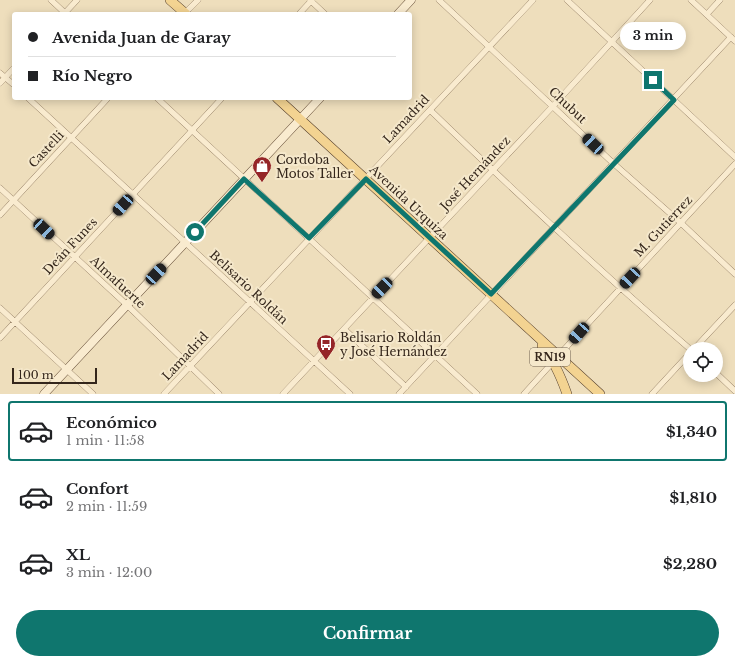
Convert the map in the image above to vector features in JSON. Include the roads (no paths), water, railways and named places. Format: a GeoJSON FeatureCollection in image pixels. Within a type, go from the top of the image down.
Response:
{"type":"FeatureCollection","features":[{"type":"Feature","properties":{"kind":"main road"},"geometry":{"type":"LineString","coordinates":[[170,0],[183,12]]}},
{"type":"Feature","properties":{"kind":"main road","name":"Avenida Urquiza"},"geometry":{"type":"LineString","coordinates":[[280,100],[491,294],[524,325],[556,359],[600,394]]}},
{"type":"Feature","properties":{"kind":"main road","name":"Avenida Urquiza"},"geometry":{"type":"LineString","coordinates":[[556,359],[560,376],[567,394]]}},
{"type":"Feature","properties":{"kind":"street"},"geometry":{"type":"LineString","coordinates":[[51,0],[63,12]]}},
{"type":"Feature","properties":{"kind":"street"},"geometry":{"type":"LineString","coordinates":[[67,12],[77,0]]}},
{"type":"Feature","properties":{"kind":"street"},"geometry":{"type":"LineString","coordinates":[[187,12],[198,0]]}},
{"type":"Feature","properties":{"kind":"street"},"geometry":{"type":"LineString","coordinates":[[301,12],[311,0],[323,12]]}},
{"type":"Feature","properties":{"kind":"street"},"geometry":{"type":"LineString","coordinates":[[400,12],[411,0]]}},
{"type":"Feature","properties":{"kind":"street","name":"Chubut"},"geometry":{"type":"LineString","coordinates":[[439,0],[735,274]]}},
{"type":"Feature","properties":{"kind":"street","name":"Lamadrid"},"geometry":{"type":"LineString","coordinates":[[164,394],[309,238],[490,48],[533,0]]}},
{"type":"Feature","properties":{"kind":"street"},"geometry":{"type":"LineString","coordinates":[[567,0],[735,158]]}},
{"type":"Feature","properties":{"kind":"street","name":"José Hernández"},"geometry":{"type":"LineString","coordinates":[[283,394],[553,106],[650,0]]}},
{"type":"Feature","properties":{"kind":"street"},"geometry":{"type":"LineString","coordinates":[[399,394],[614,163],[733,39],[691,0]]}},
{"type":"Feature","properties":{"kind":"street"},"geometry":{"type":"LineString","coordinates":[[707,14],[720,0]]}},
{"type":"Feature","properties":{"kind":"street"},"geometry":{"type":"LineString","coordinates":[[0,83],[12,70]]}},
{"type":"Feature","properties":{"kind":"street"},"geometry":{"type":"LineString","coordinates":[[0,72],[12,83]]}},
{"type":"Feature","properties":{"kind":"street","name":"Belisario Roldán"},"geometry":{"type":"LineString","coordinates":[[30,100],[350,394]]}},
{"type":"Feature","properties":{"kind":"street","name":"Castelli"},"geometry":{"type":"LineString","coordinates":[[0,214],[106,100]]}},
{"type":"Feature","properties":{"kind":"street"},"geometry":{"type":"LineString","coordinates":[[159,100],[477,394]]}},
{"type":"Feature","properties":{"kind":"street","name":"Deán Funes"},"geometry":{"type":"LineString","coordinates":[[0,338],[220,100]]}},
{"type":"Feature","properties":{"kind":"street"},"geometry":{"type":"LineString","coordinates":[[44,394],[318,100]]}},
{"type":"Feature","properties":{"kind":"street"},"geometry":{"type":"LineString","coordinates":[[430,110],[492,171],[620,288],[683,343]]}},
{"type":"Feature","properties":{"kind":"street","name":"M. Gutierrez"},"geometry":{"type":"LineString","coordinates":[[524,394],[735,164]]}},
{"type":"Feature","properties":{"kind":"street","name":"Almafuerte"},"geometry":{"type":"LineString","coordinates":[[0,188],[127,305],[219,394]]}},
{"type":"Feature","properties":{"kind":"street"},"geometry":{"type":"LineString","coordinates":[[701,342],[735,305]]}},
{"type":"Feature","properties":{"kind":"street"},"geometry":{"type":"LineString","coordinates":[[0,308],[93,394]]}},
{"type":"Feature","properties":{"kind":"street"},"geometry":{"type":"LineString","coordinates":[[344,329],[406,387]]}},
{"type":"Feature","properties":{"kind":"street"},"geometry":{"type":"LineString","coordinates":[[652,394],[683,361]]}},
{"type":"Feature","properties":{"kind":"street"},"geometry":{"type":"LineString","coordinates":[[723,380],[735,391]]}},
{"type":"Feature","properties":{"kind":"place","name":"Cordoba Motos Taller"},"geometry":{"type":"Point","coordinates":[262,183]}},
{"type":"Feature","properties":{"kind":"place","name":"Belisario Roldán y José Hernández"},"geometry":{"type":"Point","coordinates":[326,361]}}]}
